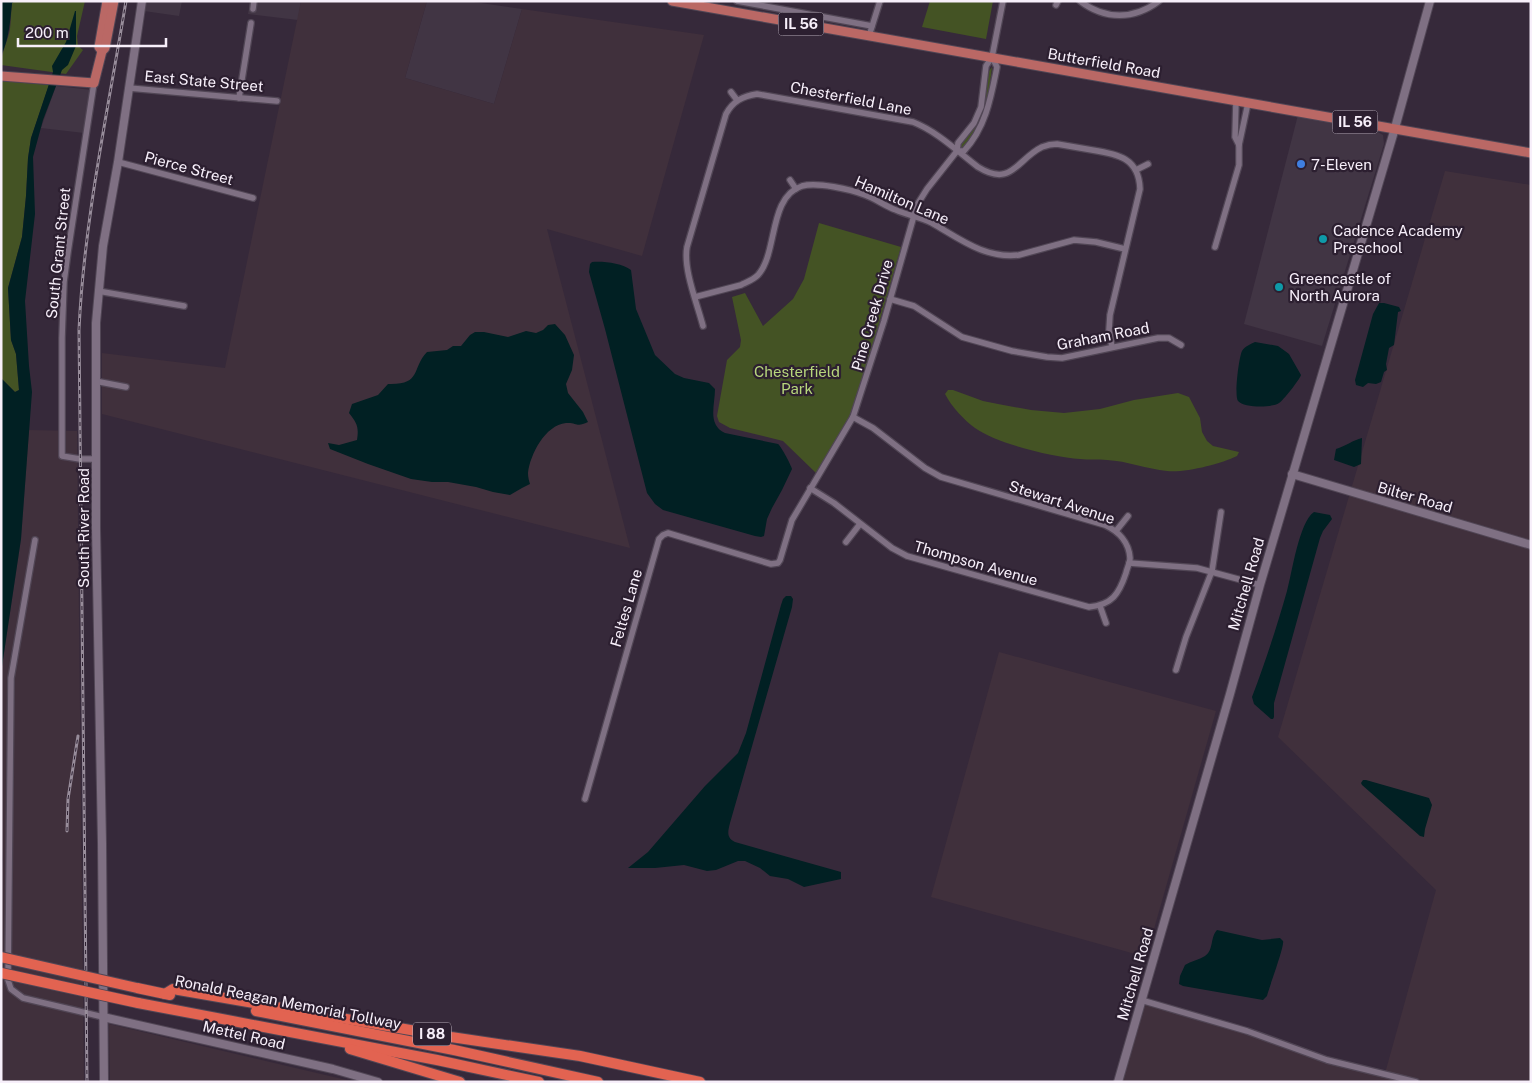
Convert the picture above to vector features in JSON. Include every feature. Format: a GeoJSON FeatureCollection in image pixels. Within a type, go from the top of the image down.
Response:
{"type":"FeatureCollection","features":[{"type":"Feature","properties":{"kind":"highway","name":"Ronald Reagan Memorial Tollway"},"geometry":{"type":"LineString","coordinates":[[1,957],[165,994],[438,1046],[598,1082]]}},
{"type":"Feature","properties":{"kind":"highway","name":"Ronald Reagan Memorial Tollway"},"geometry":{"type":"LineString","coordinates":[[1,973],[138,1004],[438,1060],[539,1082]]}},
{"type":"Feature","properties":{"kind":"highway","name":"I 88"},"geometry":{"type":"LineString","coordinates":[[165,994],[174,989],[442,1036],[580,1056],[700,1082]]}},
{"type":"Feature","properties":{"kind":"highway","name":"I 88"},"geometry":{"type":"LineString","coordinates":[[332,1040],[344,1048],[460,1082]]}},
{"type":"Feature","properties":{"kind":"main road"},"geometry":{"type":"LineString","coordinates":[[102,51],[99,47],[107,1]]}},
{"type":"Feature","properties":{"kind":"main road"},"geometry":{"type":"LineString","coordinates":[[1,76],[94,83],[102,51],[105,48],[114,1]]}},
{"type":"Feature","properties":{"kind":"main road","name":"Butterfield Road"},"geometry":{"type":"LineString","coordinates":[[672,1],[1531,152]]}},
{"type":"Feature","properties":{"kind":"street","name":"South River Road"},"geometry":{"type":"LineString","coordinates":[[104,1082],[95,341],[103,246],[118,162],[142,1]]}},
{"type":"Feature","properties":{"kind":"street"},"geometry":{"type":"LineString","coordinates":[[253,9],[254,1]]}},
{"type":"Feature","properties":{"kind":"street"},"geometry":{"type":"LineString","coordinates":[[733,12],[736,1],[872,26]]}},
{"type":"Feature","properties":{"kind":"street"},"geometry":{"type":"LineString","coordinates":[[869,36],[880,1]]}},
{"type":"Feature","properties":{"kind":"street","name":"Pine Creek Drive"},"geometry":{"type":"LineString","coordinates":[[771,564],[778,563],[780,560],[792,520],[853,417],[881,330],[913,216],[924,194],[957,151],[958,143],[974,123],[981,107],[986,66],[992,58],[1003,1]]}},
{"type":"Feature","properties":{"kind":"street"},"geometry":{"type":"LineString","coordinates":[[1080,1],[1088,7],[1105,14],[1127,15],[1150,8],[1159,1]]}},
{"type":"Feature","properties":{"kind":"street","name":"Mitchell Road"},"geometry":{"type":"LineString","coordinates":[[1118,1082],[1292,474],[1395,128],[1430,1]]}},
{"type":"Feature","properties":{"kind":"street"},"geometry":{"type":"LineString","coordinates":[[239,98],[251,23]]}},
{"type":"Feature","properties":{"kind":"street","name":"Pine Creek Drive"},"geometry":{"type":"LineString","coordinates":[[957,151],[964,151],[972,142],[988,111],[997,67],[992,58]]}},
{"type":"Feature","properties":{"kind":"street","name":"South Grant Street"},"geometry":{"type":"LineString","coordinates":[[94,83],[64,282],[62,456],[96,459]]}},
{"type":"Feature","properties":{"kind":"street","name":"East State Street"},"geometry":{"type":"LineString","coordinates":[[129,88],[277,101]]}},
{"type":"Feature","properties":{"kind":"street"},"geometry":{"type":"LineString","coordinates":[[702,326],[686,261],[687,246],[726,114],[737,100],[731,92]]}},
{"type":"Feature","properties":{"kind":"street","name":"Chesterfield Lane"},"geometry":{"type":"LineString","coordinates":[[737,100],[748,95],[757,94],[899,119],[924,127],[989,173],[996,174],[1012,171],[1041,147],[1057,144],[1117,154],[1128,161],[1136,170]]}},
{"type":"Feature","properties":{"kind":"street"},"geometry":{"type":"LineString","coordinates":[[1236,101],[1235,137],[1239,145]]}},
{"type":"Feature","properties":{"kind":"street"},"geometry":{"type":"LineString","coordinates":[[1215,247],[1239,165],[1239,145],[1248,103]]}},
{"type":"Feature","properties":{"kind":"street","name":"Pierce Street"},"geometry":{"type":"LineString","coordinates":[[118,162],[253,198]]}},
{"type":"Feature","properties":{"kind":"street"},"geometry":{"type":"LineString","coordinates":[[1112,347],[1109,330],[1110,315],[1140,189],[1136,170],[1148,164]]}},
{"type":"Feature","properties":{"kind":"street"},"geometry":{"type":"LineString","coordinates":[[695,297],[741,285],[758,276],[766,258],[783,203],[790,192],[796,189],[790,180]]}},
{"type":"Feature","properties":{"kind":"street","name":"Hamilton Lane"},"geometry":{"type":"LineString","coordinates":[[796,189],[809,185],[818,185],[856,192],[897,211],[930,222],[978,249],[995,255],[1019,255],[1074,240],[1096,242],[1125,249]]}},
{"type":"Feature","properties":{"kind":"street"},"geometry":{"type":"LineString","coordinates":[[98,291],[184,306]]}},
{"type":"Feature","properties":{"kind":"street","name":"Graham Road"},"geometry":{"type":"LineString","coordinates":[[890,298],[914,306],[962,337],[1012,351],[1055,358],[1158,338],[1169,338],[1181,345]]}},
{"type":"Feature","properties":{"kind":"street"},"geometry":{"type":"LineString","coordinates":[[95,381],[126,387]]}},
{"type":"Feature","properties":{"kind":"street","name":"Stewart Avenue"},"geometry":{"type":"LineString","coordinates":[[853,417],[873,428],[924,468],[941,477],[1105,525],[1121,535],[1130,559],[1128,563]]}},
{"type":"Feature","properties":{"kind":"street","name":"Bilter Road"},"geometry":{"type":"LineString","coordinates":[[1292,474],[1531,545]]}},
{"type":"Feature","properties":{"kind":"street","name":"Thompson Avenue"},"geometry":{"type":"LineString","coordinates":[[810,488],[892,548],[907,556],[1078,605],[1088,607],[1100,606]]}},
{"type":"Feature","properties":{"kind":"street"},"geometry":{"type":"LineString","coordinates":[[1176,670],[1186,637],[1212,571],[1221,512]]}},
{"type":"Feature","properties":{"kind":"street"},"geometry":{"type":"LineString","coordinates":[[1116,531],[1128,516]]}},
{"type":"Feature","properties":{"kind":"street"},"geometry":{"type":"LineString","coordinates":[[846,542],[860,524]]}},
{"type":"Feature","properties":{"kind":"street","name":"Feltes Lane"},"geometry":{"type":"LineString","coordinates":[[585,799],[659,539],[668,533],[771,564]]}},
{"type":"Feature","properties":{"kind":"street"},"geometry":{"type":"LineString","coordinates":[[35,540],[11,678],[8,980],[11,988],[23,998],[103,1017]]}},
{"type":"Feature","properties":{"kind":"street"},"geometry":{"type":"LineString","coordinates":[[1106,623],[1100,606],[1118,593],[1122,586],[1128,563],[1186,567],[1212,571],[1260,585]]}},
{"type":"Feature","properties":{"kind":"street"},"geometry":{"type":"LineString","coordinates":[[1141,1000],[1247,1031],[1327,1060],[1416,1082]]}},
{"type":"Feature","properties":{"kind":"street","name":"Mettel Road"},"geometry":{"type":"LineString","coordinates":[[103,1017],[332,1069],[378,1082]]}},
{"type":"Feature","properties":{"kind":"shaded area"},"geometry":{"type":"Polygon","coordinates":[[[1,1],[15,1],[12,3],[10,24],[1,56],[1,1]]]}},
{"type":"Feature","properties":{"kind":"shaded area"},"geometry":{"type":"Polygon","coordinates":[[[146,1],[182,1],[179,16],[144,11],[146,1]]]}},
{"type":"Feature","properties":{"kind":"shaded area"},"geometry":{"type":"Polygon","coordinates":[[[250,1],[301,1],[298,20],[248,14],[250,1]]]}},
{"type":"Feature","properties":{"kind":"shaded area"},"geometry":{"type":"Polygon","coordinates":[[[301,1],[427,1],[405,78],[494,104],[522,9],[704,35],[642,256],[547,229],[630,548],[102,414],[102,353],[225,368],[301,1]]]}},
{"type":"Feature","properties":{"kind":"shaded area"},"geometry":{"type":"Polygon","coordinates":[[[427,1],[467,1],[522,9],[494,104],[405,78],[427,1]]]}},
{"type":"Feature","properties":{"kind":"shaded area"},"geometry":{"type":"Polygon","coordinates":[[[75,11],[76,46],[68,65],[62,70],[43,120],[33,157],[35,214],[25,301],[32,392],[21,539],[1,673],[1,378],[15,392],[19,390],[16,354],[11,340],[8,288],[22,237],[31,138],[53,72],[52,66],[66,42],[75,11]]]}},
{"type":"Feature","properties":{"kind":"shaded area"},"geometry":{"type":"Polygon","coordinates":[[[56,86],[92,90],[84,133],[41,128],[56,86]]]}},
{"type":"Feature","properties":{"kind":"shaded area"},"geometry":{"type":"Polygon","coordinates":[[[1298,115],[1376,131],[1383,135],[1384,144],[1322,346],[1244,324],[1298,115]]]}},
{"type":"Feature","properties":{"kind":"shaded area"},"geometry":{"type":"Polygon","coordinates":[[[1445,171],[1531,185],[1531,1082],[1122,1082],[1144,1003],[1250,1034],[1384,1077],[1436,890],[1278,737],[1445,171]]]}},
{"type":"Feature","properties":{"kind":"shaded area"},"geometry":{"type":"Polygon","coordinates":[[[592,262],[612,263],[631,270],[636,309],[655,355],[675,374],[684,378],[709,383],[715,389],[713,414],[719,429],[725,433],[778,444],[781,448],[792,469],[767,519],[764,536],[755,536],[663,510],[655,504],[647,493],[589,272],[592,262]]]}},
{"type":"Feature","properties":{"kind":"shaded area"},"geometry":{"type":"Polygon","coordinates":[[[1379,303],[1399,307],[1401,311],[1398,312],[1394,345],[1389,348],[1386,364],[1387,370],[1384,372],[1381,382],[1376,384],[1368,383],[1363,387],[1356,385],[1355,380],[1373,314],[1379,303]]]}},
{"type":"Feature","properties":{"kind":"shaded area"},"geometry":{"type":"Polygon","coordinates":[[[555,324],[565,335],[574,355],[572,370],[566,384],[568,393],[583,412],[588,422],[581,425],[566,423],[558,425],[545,435],[535,450],[529,466],[530,484],[510,495],[448,482],[411,479],[330,449],[328,443],[339,445],[357,440],[357,425],[349,413],[352,404],[378,395],[388,384],[399,384],[411,379],[427,352],[447,350],[453,346],[461,346],[475,332],[508,337],[526,331],[536,333],[548,325],[555,324]]]}},
{"type":"Feature","properties":{"kind":"shaded area"},"geometry":{"type":"Polygon","coordinates":[[[1255,342],[1278,346],[1285,351],[1289,354],[1301,375],[1281,401],[1275,405],[1246,405],[1238,401],[1237,398],[1237,376],[1242,351],[1248,345],[1255,342]]]}},
{"type":"Feature","properties":{"kind":"shaded area"},"geometry":{"type":"Polygon","coordinates":[[[29,430],[77,431],[84,1082],[1,1082],[1,884],[3,860],[1,836],[1,673],[21,539],[29,430]]]}},
{"type":"Feature","properties":{"kind":"shaded area"},"geometry":{"type":"Polygon","coordinates":[[[1362,438],[1361,464],[1354,467],[1334,460],[1336,449],[1362,438]]]}},
{"type":"Feature","properties":{"kind":"shaded area"},"geometry":{"type":"Polygon","coordinates":[[[1314,512],[1330,515],[1332,519],[1320,538],[1274,703],[1274,717],[1271,719],[1254,704],[1252,697],[1287,591],[1300,537],[1304,526],[1314,512]]]}},
{"type":"Feature","properties":{"kind":"shaded area"},"geometry":{"type":"Polygon","coordinates":[[[786,596],[791,596],[793,599],[792,607],[728,834],[735,842],[841,872],[841,879],[804,887],[788,879],[770,876],[760,868],[745,861],[738,861],[716,870],[707,871],[684,865],[628,868],[648,852],[705,786],[738,753],[746,733],[781,605],[786,596]]]}},
{"type":"Feature","properties":{"kind":"shaded area"},"geometry":{"type":"Polygon","coordinates":[[[999,652],[1216,711],[1146,957],[931,897],[999,652]]]}},
{"type":"Feature","properties":{"kind":"shaded area"},"geometry":{"type":"Polygon","coordinates":[[[1363,780],[1429,798],[1432,805],[1424,837],[1420,836],[1362,785],[1363,780]]]}},
{"type":"Feature","properties":{"kind":"shaded area"},"geometry":{"type":"Polygon","coordinates":[[[1217,930],[1262,940],[1280,938],[1283,941],[1267,996],[1263,1000],[1179,984],[1185,965],[1208,953],[1213,936],[1217,930]]]}},
{"type":"Feature","properties":{"kind":"shaded area"},"geometry":{"type":"Polygon","coordinates":[[[109,1024],[355,1082],[110,1082],[109,1024]]]}},
{"type":"Feature","properties":{"kind":"green space"},"geometry":{"type":"Polygon","coordinates":[[[15,1],[85,1],[77,36],[78,46],[83,50],[66,74],[1,65],[10,29],[12,3],[15,1]]]}},
{"type":"Feature","properties":{"kind":"green space"},"geometry":{"type":"Polygon","coordinates":[[[930,1],[993,1],[986,39],[922,27],[930,1]]]}},
{"type":"Feature","properties":{"kind":"green space"},"geometry":{"type":"Polygon","coordinates":[[[992,67],[987,107],[981,122],[964,149],[960,148],[959,145],[972,128],[980,111],[989,71],[992,67]]]}},
{"type":"Feature","properties":{"kind":"green space"},"geometry":{"type":"Polygon","coordinates":[[[1,81],[49,85],[31,138],[22,237],[8,288],[11,340],[16,354],[19,390],[15,392],[1,378],[1,81]]]}},
{"type":"Feature","properties":{"kind":"green space","name":"Chesterfield Park"},"geometry":{"type":"Polygon","coordinates":[[[819,223],[901,247],[856,403],[816,473],[783,441],[730,428],[719,422],[717,416],[727,360],[740,347],[741,340],[732,297],[745,293],[763,326],[793,299],[804,279],[819,223]]]}},
{"type":"Feature","properties":{"kind":"green space"},"geometry":{"type":"Polygon","coordinates":[[[948,390],[998,404],[1064,413],[1100,409],[1134,400],[1178,393],[1189,397],[1200,418],[1202,432],[1207,441],[1213,446],[1239,452],[1237,456],[1213,465],[1175,471],[1160,470],[1130,463],[1069,458],[1041,453],[997,439],[975,428],[951,403],[945,394],[948,390]]]}},
{"type":"Feature","properties":{"kind":"railway"},"geometry":{"type":"LineString","coordinates":[[87,1082],[79,330],[91,206],[126,1]]}},
{"type":"Feature","properties":{"kind":"railway"},"geometry":{"type":"LineString","coordinates":[[67,831],[68,799],[78,736]]}},
{"type":"Feature","properties":{"kind":"place","name":"7-Eleven"},"geometry":{"type":"Point","coordinates":[1301,164]}},
{"type":"Feature","properties":{"kind":"place","name":"Cadence Academy Preschool"},"geometry":{"type":"Point","coordinates":[1323,239]}},
{"type":"Feature","properties":{"kind":"place","name":"Greencastle of North Aurora"},"geometry":{"type":"Point","coordinates":[1279,287]}}]}
